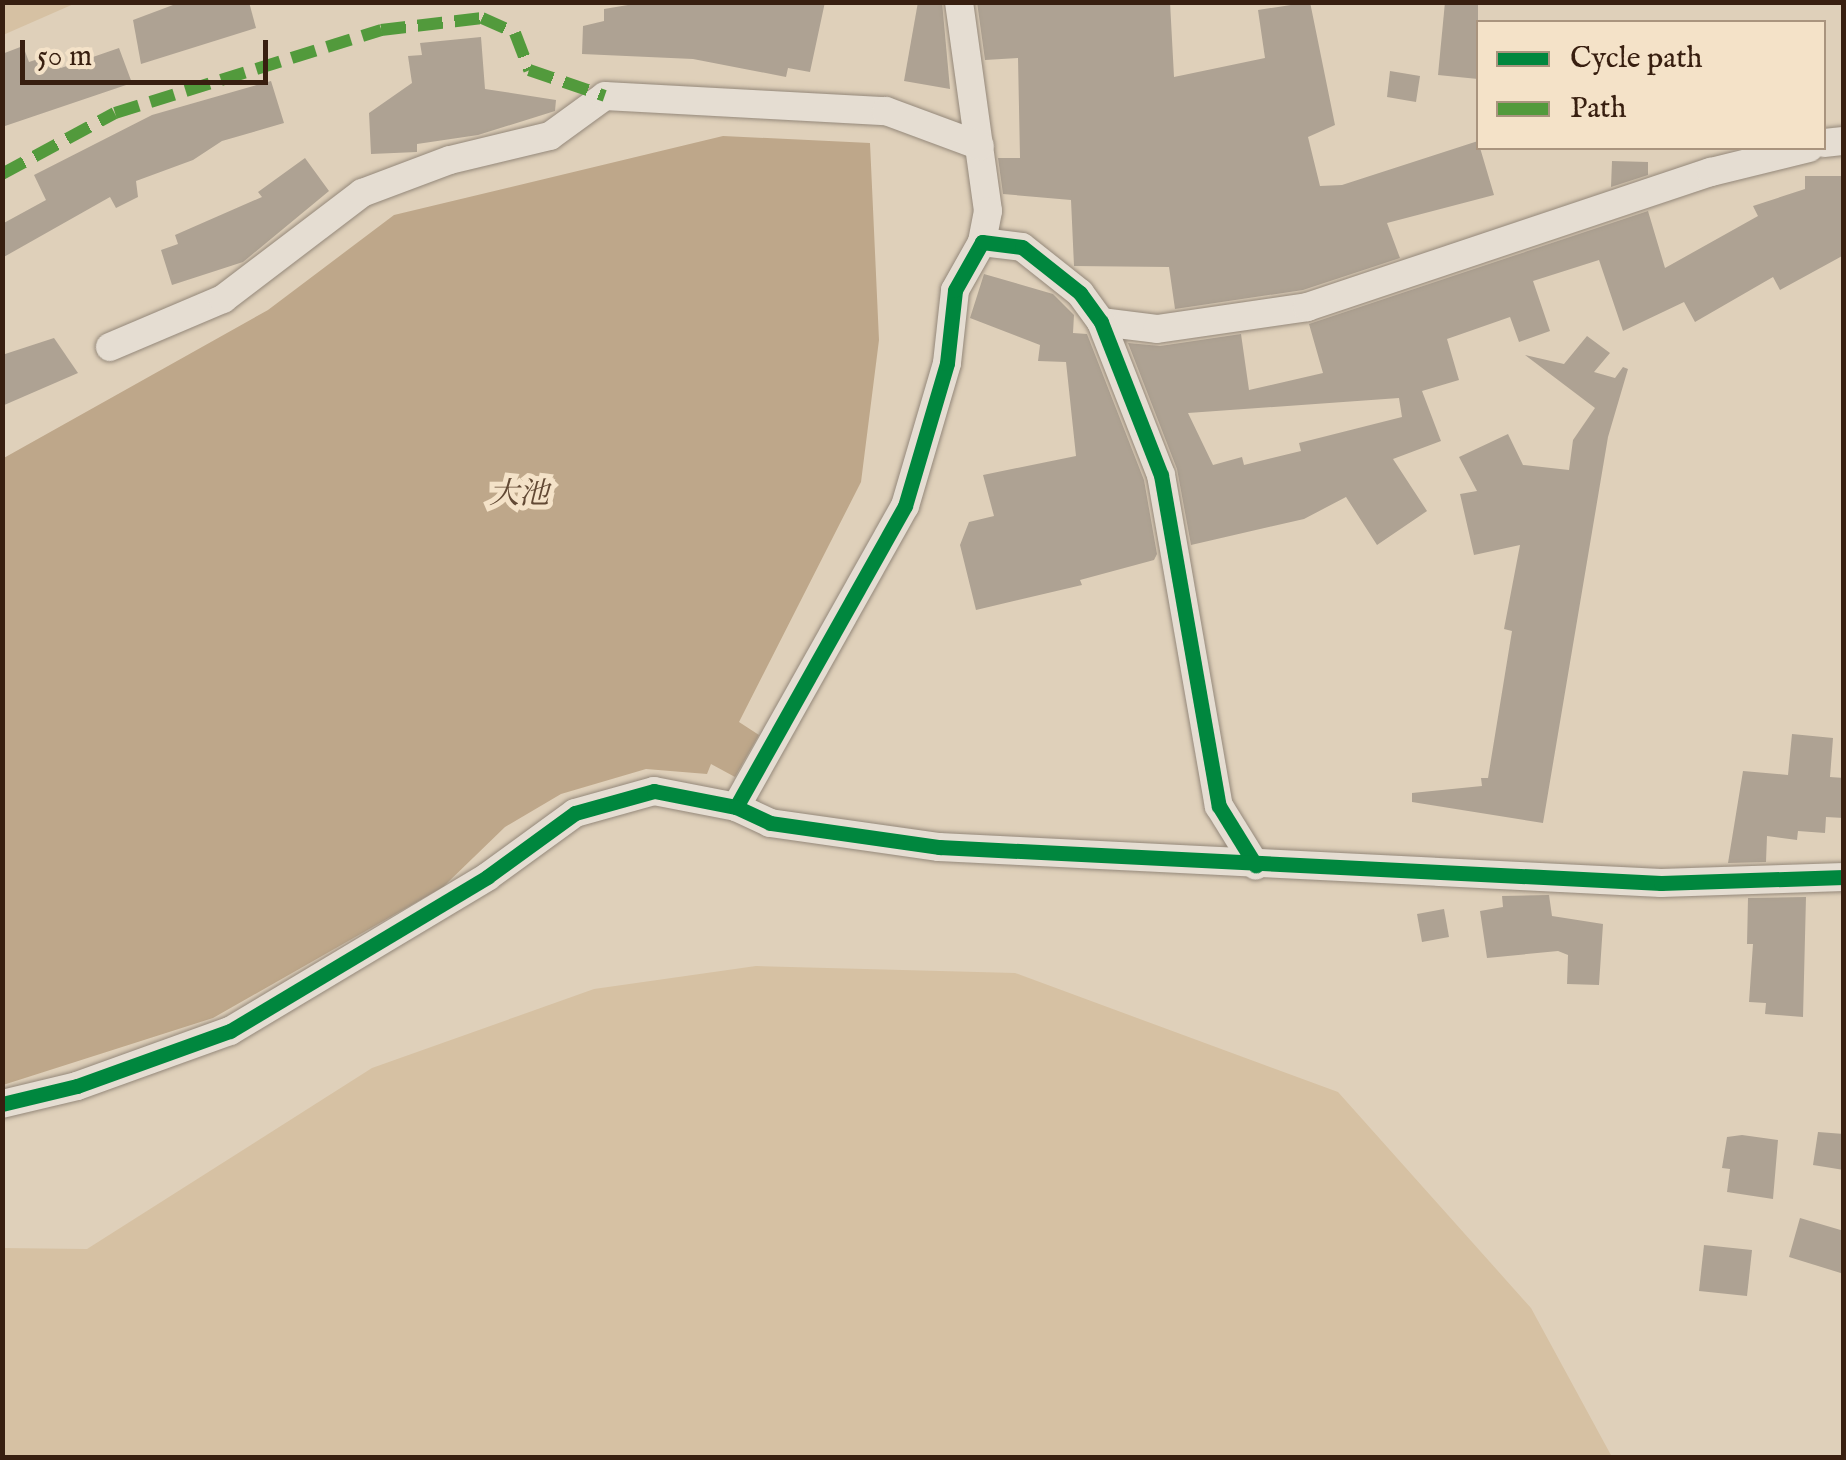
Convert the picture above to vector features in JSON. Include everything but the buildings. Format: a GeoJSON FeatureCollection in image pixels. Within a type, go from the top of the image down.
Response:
{"type":"FeatureCollection","features":[{"type":"Feature","properties":{"kind":"street"},"geometry":{"type":"LineString","coordinates":[[736,807],[905,506],[948,363],[954,290],[982,242],[988,211],[959,2]]}},
{"type":"Feature","properties":{"kind":"street"},"geometry":{"type":"LineString","coordinates":[[110,348],[223,299],[362,194],[450,160],[550,136],[605,96],[886,111],[980,146]]}},
{"type":"Feature","properties":{"kind":"street"},"geometry":{"type":"LineString","coordinates":[[1101,322],[1157,329],[1307,307],[1710,172],[1801,150]]}},
{"type":"Feature","properties":{"kind":"street"},"geometry":{"type":"LineString","coordinates":[[982,242],[1022,246],[1080,293],[1101,322],[1161,475],[1219,806],[1256,866]]}},
{"type":"Feature","properties":{"kind":"street"},"geometry":{"type":"LineString","coordinates":[[2,1104],[77,1086],[230,1031],[488,877],[575,813],[654,792],[736,807],[770,823],[938,846],[1256,866],[1661,883],[1844,878]]}},
{"type":"Feature","properties":{"kind":"shaded area"},"geometry":{"type":"Polygon","coordinates":[[[3,2],[76,2],[76,3],[3,35],[3,2]]]}},
{"type":"Feature","properties":{"kind":"shaded area"},"geometry":{"type":"Polygon","coordinates":[[[756,966],[1015,973],[1338,1092],[1531,1308],[1612,1457],[3,1457],[3,1248],[87,1249],[372,1068],[594,989],[756,966]]]}},
{"type":"Feature","properties":{"kind":"water","name":"大池"},"geometry":{"type":"Polygon","coordinates":[[[723,136],[870,143],[879,340],[861,482],[739,722],[759,735],[735,777],[711,764],[707,774],[646,769],[561,794],[505,827],[443,887],[213,1018],[3,1085],[2,459],[268,310],[394,215],[723,136]]]}},
{"type":"Feature","properties":{"kind":"marked path"},"geometry":{"type":"LineString","coordinates":[[2,174],[115,113],[381,30],[482,18],[515,33],[529,70],[605,96]]}},
{"type":"Feature","properties":{"kind":"cycle path"},"geometry":{"type":"LineString","coordinates":[[736,807],[905,506],[947,363],[955,290],[982,242],[1022,247],[1080,293],[1101,322],[1161,475],[1219,806],[1256,866]]}},
{"type":"Feature","properties":{"kind":"cycle path"},"geometry":{"type":"LineString","coordinates":[[2,1104],[77,1086],[230,1031],[487,877],[575,813],[654,791],[736,807],[770,823],[939,847],[1661,883],[1844,877]]}}]}
